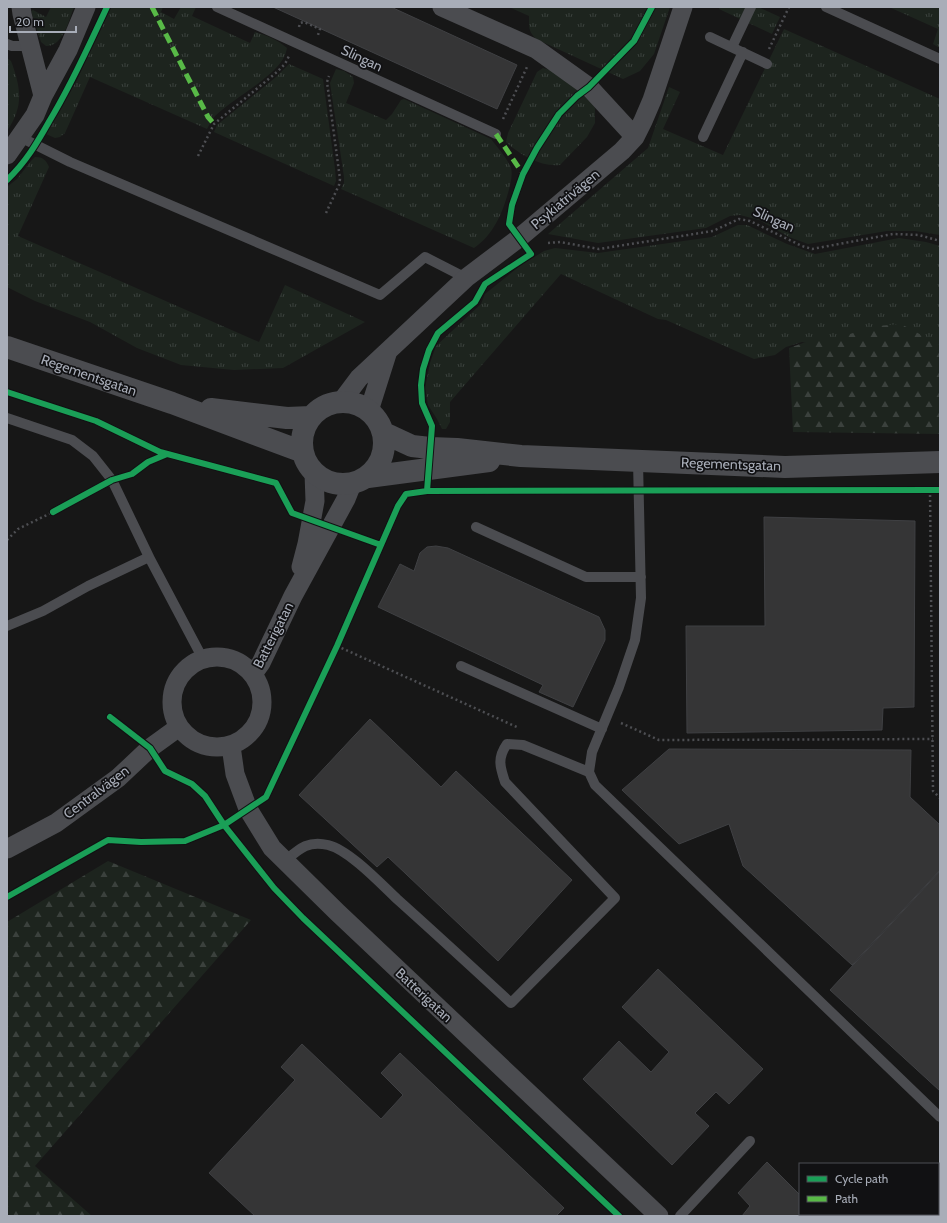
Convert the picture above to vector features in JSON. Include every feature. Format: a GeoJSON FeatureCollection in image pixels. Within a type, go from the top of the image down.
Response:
{"type":"FeatureCollection","features":[{"type":"Feature","properties":{"kind":"street"},"geometry":{"type":"LineString","coordinates":[[21,7],[43,96]]}},
{"type":"Feature","properties":{"kind":"street"},"geometry":{"type":"LineString","coordinates":[[7,155],[35,115],[43,96],[68,50],[86,7]]}},
{"type":"Feature","properties":{"kind":"street"},"geometry":{"type":"LineString","coordinates":[[442,7],[536,49],[589,87],[635,138]]}},
{"type":"Feature","properties":{"kind":"street","name":"Psykiatrivägen"},"geometry":{"type":"LineString","coordinates":[[342,402],[359,378],[466,278],[519,238],[622,151],[635,138],[652,100],[683,7]]}},
{"type":"Feature","properties":{"kind":"street","name":"Regementsgatan"},"geometry":{"type":"LineString","coordinates":[[7,347],[172,403],[303,452]]}},
{"type":"Feature","properties":{"kind":"street","name":"Psykiatrivägen"},"geometry":{"type":"LineString","coordinates":[[369,411],[389,349]]}},
{"type":"Feature","properties":{"kind":"street"},"geometry":{"type":"LineString","coordinates":[[342,402],[352,402],[369,411],[378,421],[384,433],[385,446],[382,458],[376,468],[360,480],[338,485],[325,481],[314,473],[307,464],[303,452],[302,440],[304,428],[311,417],[319,409],[330,404],[342,402]]}},
{"type":"Feature","properties":{"kind":"street","name":"Regementsgatan"},"geometry":{"type":"LineString","coordinates":[[172,403],[287,418],[311,417]]}},
{"type":"Feature","properties":{"kind":"street","name":"Regementsgatan"},"geometry":{"type":"LineString","coordinates":[[384,433],[412,446],[522,456],[785,467],[940,462]]}},
{"type":"Feature","properties":{"kind":"street","name":"Regementsgatan"},"geometry":{"type":"LineString","coordinates":[[360,480],[522,456]]}},
{"type":"Feature","properties":{"kind":"street","name":"Batterigatan"},"geometry":{"type":"LineString","coordinates":[[294,596],[307,544],[315,501],[314,473]]}},
{"type":"Feature","properties":{"kind":"street","name":"Batterigatan"},"geometry":{"type":"LineString","coordinates":[[253,674],[261,663],[294,596],[346,499],[360,480]]}},
{"type":"Feature","properties":{"kind":"street"},"geometry":{"type":"LineString","coordinates":[[217,657],[231,659],[243,665],[253,674],[260,687],[262,702],[260,716],[254,729],[244,739],[230,746],[216,748],[201,745],[189,738],[179,727],[173,714],[172,700],[174,687],[181,674],[191,665],[203,659],[217,657]]}},
{"type":"Feature","properties":{"kind":"street","name":"Centralvägen"},"geometry":{"type":"LineString","coordinates":[[7,850],[56,823],[112,783],[150,748],[179,727]]}},
{"type":"Feature","properties":{"kind":"street","name":"Batterigatan"},"geometry":{"type":"LineString","coordinates":[[230,746],[235,774],[248,809],[272,848],[337,912],[659,1216]]}},
{"type":"Feature","properties":{"kind":"lane","name":"Slingan"},"geometry":{"type":"LineString","coordinates":[[217,7],[496,134]]}},
{"type":"Feature","properties":{"kind":"lane"},"geometry":{"type":"LineString","coordinates":[[732,47],[751,7]]}},
{"type":"Feature","properties":{"kind":"lane"},"geometry":{"type":"LineString","coordinates":[[826,7],[940,58]]}},
{"type":"Feature","properties":{"kind":"lane"},"geometry":{"type":"LineString","coordinates":[[710,36],[765,63]]}},
{"type":"Feature","properties":{"kind":"lane"},"geometry":{"type":"LineString","coordinates":[[7,44],[12,46],[30,46]]}},
{"type":"Feature","properties":{"kind":"lane"},"geometry":{"type":"LineString","coordinates":[[703,137],[743,52]]}},
{"type":"Feature","properties":{"kind":"lane"},"geometry":{"type":"LineString","coordinates":[[20,137],[70,162],[380,295],[425,257],[466,278]]}},
{"type":"Feature","properties":{"kind":"lane"},"geometry":{"type":"LineString","coordinates":[[7,418],[72,440],[93,456],[112,480],[149,557],[203,659]]}},
{"type":"Feature","properties":{"kind":"lane"},"geometry":{"type":"LineString","coordinates":[[638,461],[641,598],[635,640],[592,752],[589,772],[595,785],[940,1117]]}},
{"type":"Feature","properties":{"kind":"lane"},"geometry":{"type":"LineString","coordinates":[[476,527],[586,578],[640,577]]}},
{"type":"Feature","properties":{"kind":"lane"},"geometry":{"type":"LineString","coordinates":[[7,626],[43,611],[88,586],[149,557]]}},
{"type":"Feature","properties":{"kind":"lane"},"geometry":{"type":"LineString","coordinates":[[461,666],[602,729]]}},
{"type":"Feature","properties":{"kind":"lane"},"geometry":{"type":"LineString","coordinates":[[285,860],[303,846],[308,844],[314,843],[328,845],[340,850],[371,875],[511,1003],[616,898],[505,782],[500,766],[503,750],[507,744],[524,745],[589,772]]}},
{"type":"Feature","properties":{"kind":"lane"},"geometry":{"type":"LineString","coordinates":[[680,1216],[750,1141]]}},
{"type":"Feature","properties":{"kind":"path"},"geometry":{"type":"LineString","coordinates":[[765,63],[789,7]]}},
{"type":"Feature","properties":{"kind":"path"},"geometry":{"type":"LineString","coordinates":[[299,30],[300,23],[304,22],[320,29]]}},
{"type":"Feature","properties":{"kind":"path"},"geometry":{"type":"LineString","coordinates":[[198,156],[214,124],[285,64],[295,42]]}},
{"type":"Feature","properties":{"kind":"path"},"geometry":{"type":"LineString","coordinates":[[496,134],[536,49]]}},
{"type":"Feature","properties":{"kind":"path"},"geometry":{"type":"LineString","coordinates":[[326,213],[339,185],[340,179],[327,82],[336,61]]}},
{"type":"Feature","properties":{"kind":"path"},"geometry":{"type":"LineString","coordinates":[[930,490],[933,791],[940,798]]}},
{"type":"Feature","properties":{"kind":"path"},"geometry":{"type":"LineString","coordinates":[[7,540],[18,529],[52,512]]}},
{"type":"Feature","properties":{"kind":"path"},"geometry":{"type":"LineString","coordinates":[[337,646],[526,730]]}},
{"type":"Feature","properties":{"kind":"path"},"geometry":{"type":"LineString","coordinates":[[607,716],[659,740],[933,739]]}},
{"type":"Feature","properties":{"kind":"green space"},"geometry":{"type":"Polygon","coordinates":[[[51,7],[74,7],[61,38],[52,45],[46,46],[41,42],[31,11],[33,10],[46,17],[51,7]]]}},
{"type":"Feature","properties":{"kind":"green space"},"geometry":{"type":"Polygon","coordinates":[[[110,7],[163,7],[161,12],[174,19],[181,7],[196,7],[192,16],[250,43],[255,32],[272,38],[287,48],[284,58],[270,74],[223,109],[215,116],[207,129],[90,77],[65,133],[60,137],[55,138],[46,134],[77,80],[110,7]]]}},
{"type":"Feature","properties":{"kind":"green space"},"geometry":{"type":"Polygon","coordinates":[[[509,7],[670,7],[654,54],[640,71],[623,79],[536,39],[530,29],[529,16],[509,7]]]}},
{"type":"Feature","properties":{"kind":"green space"},"geometry":{"type":"Polygon","coordinates":[[[720,7],[758,7],[780,17],[772,34],[719,9],[720,7]]]}},
{"type":"Feature","properties":{"kind":"green space"},"geometry":{"type":"Polygon","coordinates":[[[889,7],[940,7],[940,46],[938,47],[933,44],[938,29],[889,7]]]}},
{"type":"Feature","properties":{"kind":"green space"},"geometry":{"type":"Polygon","coordinates":[[[784,29],[940,99],[940,235],[915,231],[887,231],[808,244],[789,237],[759,220],[740,215],[730,216],[706,228],[598,243],[548,234],[648,148],[669,87],[680,92],[663,129],[723,155],[784,29]]]}},
{"type":"Feature","properties":{"kind":"green space"},"geometry":{"type":"Polygon","coordinates":[[[7,58],[11,61],[17,80],[19,97],[16,113],[7,131],[7,58]]]}},
{"type":"Feature","properties":{"kind":"green space"},"geometry":{"type":"Polygon","coordinates":[[[289,64],[323,79],[335,169],[336,181],[334,186],[214,132],[217,125],[276,77],[289,64]]]}},
{"type":"Feature","properties":{"kind":"green space"},"geometry":{"type":"Polygon","coordinates":[[[543,68],[550,70],[590,95],[595,109],[595,123],[587,137],[560,165],[538,162],[524,156],[506,142],[508,133],[537,72],[543,68]]]}},
{"type":"Feature","properties":{"kind":"green space"},"geometry":{"type":"Polygon","coordinates":[[[336,69],[344,71],[353,77],[354,83],[346,103],[386,120],[401,100],[404,99],[491,139],[502,153],[512,171],[508,193],[500,216],[492,230],[481,243],[474,248],[341,189],[344,183],[344,177],[330,83],[336,69]]]}},
{"type":"Feature","properties":{"kind":"green space"},"geometry":{"type":"Polygon","coordinates":[[[35,157],[44,159],[49,167],[18,236],[259,342],[285,285],[365,322],[283,368],[234,370],[181,365],[137,348],[90,322],[35,301],[7,287],[7,187],[17,179],[35,157]]]}},
{"type":"Feature","properties":{"kind":"green space"},"geometry":{"type":"Polygon","coordinates":[[[738,225],[747,225],[787,244],[815,254],[899,238],[926,242],[940,246],[940,349],[814,345],[802,342],[786,347],[775,355],[754,359],[666,320],[658,319],[561,274],[450,402],[450,422],[446,429],[442,429],[428,405],[425,388],[430,363],[436,346],[481,304],[485,294],[520,266],[544,251],[555,248],[598,253],[712,237],[738,225]]]}},
{"type":"Feature","properties":{"kind":"green space"},"geometry":{"type":"Polygon","coordinates":[[[901,324],[940,345],[940,434],[793,432],[789,348],[803,343],[843,336],[877,326],[901,324]]]}},
{"type":"Feature","properties":{"kind":"green space"},"geometry":{"type":"Polygon","coordinates":[[[108,861],[251,920],[35,1166],[92,1216],[7,1216],[7,922],[108,861]]]}},
{"type":"Feature","properties":{"kind":"building"},"geometry":{"type":"Polygon","coordinates":[[[273,7],[391,7],[517,65],[497,109],[273,7]]]}},
{"type":"Feature","properties":{"kind":"building"},"geometry":{"type":"Polygon","coordinates":[[[764,517],[915,521],[914,707],[883,708],[882,730],[687,733],[686,626],[765,626],[764,517]]]}},
{"type":"Feature","properties":{"kind":"building"},"geometry":{"type":"Polygon","coordinates":[[[436,546],[448,548],[599,617],[605,630],[605,640],[573,707],[539,692],[543,685],[378,607],[400,564],[414,571],[420,553],[427,547],[436,546]]]}},
{"type":"Feature","properties":{"kind":"building"},"geometry":{"type":"Polygon","coordinates":[[[370,719],[441,787],[456,771],[572,880],[498,961],[388,857],[377,867],[299,795],[370,719]]]}},
{"type":"Feature","properties":{"kind":"building"},"geometry":{"type":"Polygon","coordinates":[[[669,749],[911,750],[910,797],[940,825],[940,870],[852,965],[743,866],[729,824],[679,844],[622,790],[669,749]]]}},
{"type":"Feature","properties":{"kind":"building"},"geometry":{"type":"Polygon","coordinates":[[[940,871],[940,1091],[830,990],[940,871]]]}},
{"type":"Feature","properties":{"kind":"building"},"geometry":{"type":"Polygon","coordinates":[[[658,969],[763,1069],[729,1104],[716,1092],[695,1113],[709,1126],[672,1165],[583,1079],[619,1041],[651,1072],[669,1052],[622,1007],[658,969]]]}},
{"type":"Feature","properties":{"kind":"building"},"geometry":{"type":"Polygon","coordinates":[[[302,1044],[381,1119],[403,1095],[381,1073],[400,1053],[564,1208],[556,1216],[255,1216],[209,1173],[295,1080],[281,1067],[302,1044]]]}},
{"type":"Feature","properties":{"kind":"building"},"geometry":{"type":"Polygon","coordinates":[[[767,1162],[799,1194],[799,1215],[821,1216],[742,1216],[750,1206],[738,1193],[767,1162]]]}},
{"type":"Feature","properties":{"kind":"marked path"},"geometry":{"type":"LineString","coordinates":[[152,7],[208,117],[214,124]]}},
{"type":"Feature","properties":{"kind":"marked path"},"geometry":{"type":"LineString","coordinates":[[496,134],[523,174]]}},
{"type":"Feature","properties":{"kind":"cycle path"},"geometry":{"type":"LineString","coordinates":[[7,180],[31,152],[58,106],[107,7]]}},
{"type":"Feature","properties":{"kind":"cycle path"},"geometry":{"type":"LineString","coordinates":[[652,7],[634,41],[589,87],[577,96],[559,114],[537,148],[523,174],[512,205],[509,224],[531,254],[485,284],[475,302],[438,333],[429,350],[423,369],[421,385],[422,403],[432,426],[427,491],[940,490]]}},
{"type":"Feature","properties":{"kind":"cycle path"},"geometry":{"type":"LineString","coordinates":[[7,392],[96,421],[160,452],[276,483],[292,513],[381,545]]}},
{"type":"Feature","properties":{"kind":"cycle path"},"geometry":{"type":"LineString","coordinates":[[53,512],[112,480],[132,474],[148,462],[167,454]]}},
{"type":"Feature","properties":{"kind":"cycle path"},"geometry":{"type":"LineString","coordinates":[[7,897],[108,840],[141,842],[185,841],[224,825],[266,797],[337,646],[398,506],[406,494],[427,491]]}},
{"type":"Feature","properties":{"kind":"cycle path"},"geometry":{"type":"LineString","coordinates":[[110,717],[150,748],[165,771],[192,784],[205,796],[224,825],[274,888],[303,918],[619,1216]]}}]}
